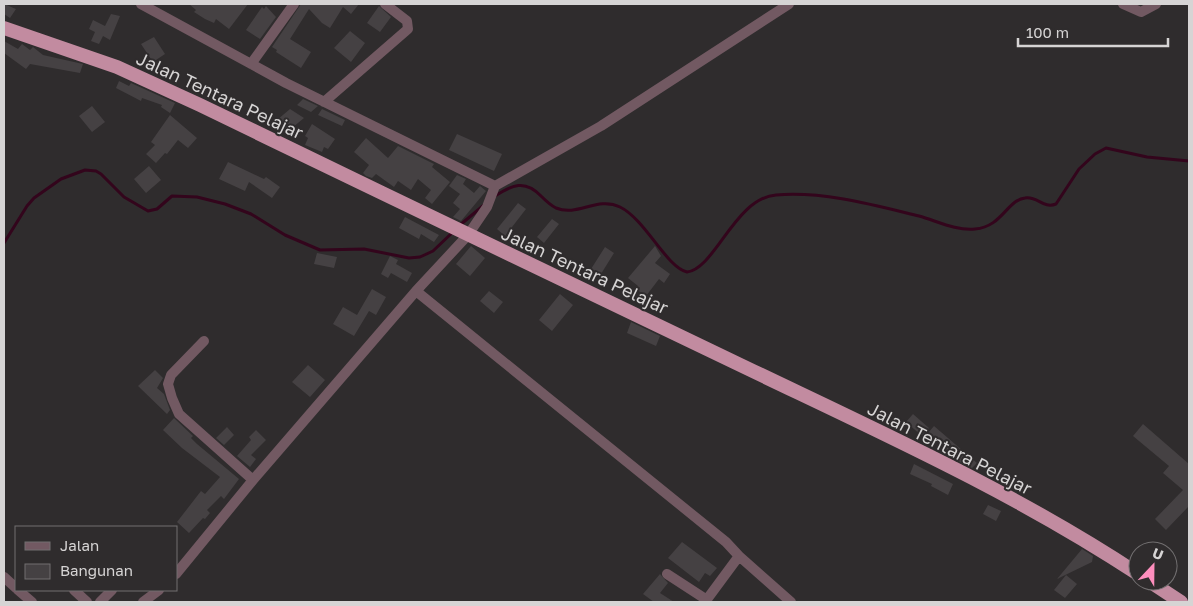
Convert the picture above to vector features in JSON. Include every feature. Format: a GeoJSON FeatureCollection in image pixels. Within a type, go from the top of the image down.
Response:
{"type":"FeatureCollection","features":[{"type":"Feature","properties":{"kind":"highway","name":"Jalan Tentara Pelajar"},"geometry":{"type":"LineString","coordinates":[[4,28],[84,55],[147,80],[872,428],[1025,507],[1086,541],[1128,568]]}},
{"type":"Feature","properties":{"kind":"highway"},"geometry":{"type":"LineString","coordinates":[[1164,591],[1180,602]]}},
{"type":"Feature","properties":{"kind":"street"},"geometry":{"type":"LineString","coordinates":[[141,4],[251,64],[495,189]]}},
{"type":"Feature","properties":{"kind":"street"},"geometry":{"type":"LineString","coordinates":[[251,64],[294,4]]}},
{"type":"Feature","properties":{"kind":"street"},"geometry":{"type":"LineString","coordinates":[[324,102],[408,29],[408,21],[385,4]]}},
{"type":"Feature","properties":{"kind":"street"},"geometry":{"type":"LineString","coordinates":[[178,572],[252,480],[465,234],[487,207],[495,189],[601,126],[789,4]]}},
{"type":"Feature","properties":{"kind":"street"},"geometry":{"type":"LineString","coordinates":[[1123,4],[1141,12],[1156,4]]}},
{"type":"Feature","properties":{"kind":"street"},"geometry":{"type":"LineString","coordinates":[[416,290],[726,542],[791,602]]}},
{"type":"Feature","properties":{"kind":"street"},"geometry":{"type":"LineString","coordinates":[[204,341],[171,375],[168,384],[172,398],[179,414],[252,480]]}},
{"type":"Feature","properties":{"kind":"street"},"geometry":{"type":"LineString","coordinates":[[667,574],[706,601],[739,556]]}},
{"type":"Feature","properties":{"kind":"street"},"geometry":{"type":"LineString","coordinates":[[4,577],[15,587]]}},
{"type":"Feature","properties":{"kind":"street"},"geometry":{"type":"LineString","coordinates":[[19,591],[28,601]]}},
{"type":"Feature","properties":{"kind":"street"},"geometry":{"type":"LineString","coordinates":[[75,591],[87,602]]}},
{"type":"Feature","properties":{"kind":"street"},"geometry":{"type":"LineString","coordinates":[[100,602],[111,591]]}},
{"type":"Feature","properties":{"kind":"street"},"geometry":{"type":"LineString","coordinates":[[143,602],[158,591]]}},
{"type":"Feature","properties":{"kind":"building"},"geometry":{"type":"Polygon","coordinates":[[[4,4],[16,9],[10,18],[4,14],[4,4]]]}},
{"type":"Feature","properties":{"kind":"building"},"geometry":{"type":"Polygon","coordinates":[[[189,4],[248,4],[229,29],[216,19],[214,23],[205,19],[194,12],[196,10],[189,4]]]}},
{"type":"Feature","properties":{"kind":"building"},"geometry":{"type":"Polygon","coordinates":[[[301,4],[359,4],[351,14],[343,7],[330,28],[322,23],[309,9],[290,39],[311,52],[301,68],[276,52],[277,50],[272,47],[301,4]]]}},
{"type":"Feature","properties":{"kind":"building"},"geometry":{"type":"Polygon","coordinates":[[[266,6],[276,17],[260,39],[246,30],[262,7],[264,9],[266,6]]]}},
{"type":"Feature","properties":{"kind":"building"},"geometry":{"type":"Polygon","coordinates":[[[379,6],[391,17],[380,32],[367,23],[379,6]]]}},
{"type":"Feature","properties":{"kind":"building"},"geometry":{"type":"Polygon","coordinates":[[[111,14],[120,16],[110,40],[103,36],[99,44],[91,41],[95,32],[89,29],[93,20],[105,26],[111,14]]]}},
{"type":"Feature","properties":{"kind":"building"},"geometry":{"type":"Polygon","coordinates":[[[350,31],[365,43],[351,62],[334,48],[350,31]]]}},
{"type":"Feature","properties":{"kind":"building"},"geometry":{"type":"Polygon","coordinates":[[[154,37],[165,54],[153,62],[141,44],[154,37]]]}},
{"type":"Feature","properties":{"kind":"building"},"geometry":{"type":"Polygon","coordinates":[[[4,41],[18,49],[22,44],[30,50],[33,47],[43,55],[83,64],[80,73],[30,64],[26,69],[4,53],[4,41]]]}},
{"type":"Feature","properties":{"kind":"building"},"geometry":{"type":"Polygon","coordinates":[[[119,81],[129,86],[131,83],[175,103],[170,113],[161,107],[162,105],[142,98],[141,101],[116,88],[119,81]]]}},
{"type":"Feature","properties":{"kind":"building"},"geometry":{"type":"Polygon","coordinates":[[[303,99],[318,106],[311,112],[297,105],[303,99]]]}},
{"type":"Feature","properties":{"kind":"building"},"geometry":{"type":"Polygon","coordinates":[[[92,106],[105,122],[92,132],[79,116],[92,106]]]}},
{"type":"Feature","properties":{"kind":"building"},"geometry":{"type":"Polygon","coordinates":[[[290,109],[304,118],[287,132],[277,120],[290,109]]]}},
{"type":"Feature","properties":{"kind":"building"},"geometry":{"type":"Polygon","coordinates":[[[322,109],[345,120],[342,126],[318,115],[322,109]]]}},
{"type":"Feature","properties":{"kind":"building"},"geometry":{"type":"Polygon","coordinates":[[[170,115],[197,138],[188,148],[178,140],[167,154],[165,153],[156,163],[146,154],[155,145],[151,142],[170,115]]]}},
{"type":"Feature","properties":{"kind":"building"},"geometry":{"type":"Polygon","coordinates":[[[312,124],[335,139],[328,149],[324,147],[322,152],[305,145],[308,138],[305,136],[312,124]]]}},
{"type":"Feature","properties":{"kind":"building"},"geometry":{"type":"Polygon","coordinates":[[[457,134],[502,154],[494,171],[449,150],[457,134]]]}},
{"type":"Feature","properties":{"kind":"building"},"geometry":{"type":"Polygon","coordinates":[[[366,138],[388,158],[398,146],[434,164],[432,167],[450,182],[432,204],[425,198],[431,190],[418,179],[411,190],[398,181],[394,187],[376,174],[372,178],[366,176],[363,173],[369,165],[354,152],[366,138]]]}},
{"type":"Feature","properties":{"kind":"building"},"geometry":{"type":"Polygon","coordinates":[[[228,162],[264,179],[266,177],[280,187],[272,198],[249,182],[245,191],[219,179],[228,162]]]}},
{"type":"Feature","properties":{"kind":"building"},"geometry":{"type":"Polygon","coordinates":[[[149,166],[161,180],[146,193],[134,179],[149,166]]]}},
{"type":"Feature","properties":{"kind":"building"},"geometry":{"type":"Polygon","coordinates":[[[457,175],[466,179],[463,184],[474,193],[480,186],[486,191],[461,221],[453,217],[460,209],[453,203],[460,194],[449,186],[457,175]]]}},
{"type":"Feature","properties":{"kind":"building"},"geometry":{"type":"Polygon","coordinates":[[[518,203],[526,209],[505,236],[497,229],[518,203]]]}},
{"type":"Feature","properties":{"kind":"building"},"geometry":{"type":"Polygon","coordinates":[[[405,217],[439,235],[434,242],[421,234],[419,239],[399,228],[405,217]]]}},
{"type":"Feature","properties":{"kind":"building"},"geometry":{"type":"Polygon","coordinates":[[[552,219],[559,224],[544,243],[537,237],[552,219]]]}},
{"type":"Feature","properties":{"kind":"building"},"geometry":{"type":"Polygon","coordinates":[[[471,246],[485,258],[470,276],[456,264],[471,246]]]}},
{"type":"Feature","properties":{"kind":"building"},"geometry":{"type":"Polygon","coordinates":[[[655,246],[661,256],[655,263],[670,274],[664,283],[659,279],[646,296],[636,289],[638,286],[628,278],[655,246]]]}},
{"type":"Feature","properties":{"kind":"building"},"geometry":{"type":"Polygon","coordinates":[[[605,247],[614,253],[601,274],[591,269],[605,247]]]}},
{"type":"Feature","properties":{"kind":"building"},"geometry":{"type":"Polygon","coordinates":[[[317,253],[337,257],[334,268],[314,264],[317,253]]]}},
{"type":"Feature","properties":{"kind":"building"},"geometry":{"type":"Polygon","coordinates":[[[390,256],[398,260],[396,264],[412,273],[407,282],[391,273],[388,278],[381,274],[390,256]]]}},
{"type":"Feature","properties":{"kind":"building"},"geometry":{"type":"Polygon","coordinates":[[[372,289],[386,297],[376,315],[369,311],[354,336],[333,324],[343,307],[357,315],[372,289]]]}},
{"type":"Feature","properties":{"kind":"building"},"geometry":{"type":"Polygon","coordinates":[[[489,291],[503,302],[494,313],[480,301],[489,291]]]}},
{"type":"Feature","properties":{"kind":"building"},"geometry":{"type":"Polygon","coordinates":[[[560,294],[573,305],[552,331],[539,320],[560,294]]]}},
{"type":"Feature","properties":{"kind":"building"},"geometry":{"type":"Polygon","coordinates":[[[631,322],[660,336],[656,346],[627,333],[631,322]]]}},
{"type":"Feature","properties":{"kind":"building"},"geometry":{"type":"Polygon","coordinates":[[[308,365],[325,380],[310,397],[292,382],[308,365]]]}},
{"type":"Feature","properties":{"kind":"building"},"geometry":{"type":"Polygon","coordinates":[[[155,370],[163,378],[157,388],[164,394],[170,410],[167,414],[138,386],[155,370]]]}},
{"type":"Feature","properties":{"kind":"building"},"geometry":{"type":"Polygon","coordinates":[[[913,414],[929,428],[922,436],[906,422],[913,414]]]}},
{"type":"Feature","properties":{"kind":"building"},"geometry":{"type":"Polygon","coordinates":[[[174,418],[193,436],[191,438],[197,444],[239,479],[224,499],[221,496],[207,510],[210,513],[205,519],[203,518],[189,533],[177,522],[201,491],[205,494],[220,477],[182,448],[163,430],[174,418]]]}},
{"type":"Feature","properties":{"kind":"building"},"geometry":{"type":"Polygon","coordinates":[[[1143,424],[1189,464],[1189,506],[1166,530],[1155,519],[1183,490],[1163,473],[1169,466],[1133,436],[1143,424]]]}},
{"type":"Feature","properties":{"kind":"building"},"geometry":{"type":"Polygon","coordinates":[[[934,426],[977,463],[972,468],[960,462],[928,433],[934,426]]]}},
{"type":"Feature","properties":{"kind":"building"},"geometry":{"type":"Polygon","coordinates":[[[227,427],[234,435],[224,445],[216,438],[227,427]]]}},
{"type":"Feature","properties":{"kind":"building"},"geometry":{"type":"Polygon","coordinates":[[[256,430],[266,440],[251,455],[256,459],[250,467],[237,456],[251,440],[249,437],[256,430]]]}},
{"type":"Feature","properties":{"kind":"building"},"geometry":{"type":"Polygon","coordinates":[[[914,464],[953,484],[948,495],[931,486],[932,484],[910,474],[914,464]]]}},
{"type":"Feature","properties":{"kind":"building"},"geometry":{"type":"Polygon","coordinates":[[[988,505],[1001,511],[996,521],[983,514],[988,505]]]}},
{"type":"Feature","properties":{"kind":"building"},"geometry":{"type":"Polygon","coordinates":[[[682,542],[717,568],[710,576],[705,573],[699,582],[668,558],[682,542]]]}},
{"type":"Feature","properties":{"kind":"building"},"geometry":{"type":"Polygon","coordinates":[[[1082,549],[1093,556],[1092,562],[1057,579],[1082,549]]]}},
{"type":"Feature","properties":{"kind":"building"},"geometry":{"type":"Polygon","coordinates":[[[660,574],[668,583],[660,593],[674,602],[654,602],[643,594],[660,574]]]}},
{"type":"Feature","properties":{"kind":"building"},"geometry":{"type":"Polygon","coordinates":[[[1066,575],[1077,584],[1065,598],[1054,590],[1066,575]]]}},
{"type":"Feature","properties":{"kind":"waterway"},"geometry":{"type":"LineString","coordinates":[[495,196],[518,185],[529,187],[554,207],[564,210],[603,204],[612,204],[620,207],[638,222],[679,269],[687,272],[697,268],[707,259],[737,220],[749,208],[762,199],[776,195],[812,195],[849,200],[919,216],[954,227],[975,229],[992,224],[1013,203],[1025,198],[1034,199],[1048,205],[1056,204],[1079,169],[1095,154],[1106,148],[1147,157],[1189,161]]}},
{"type":"Feature","properties":{"kind":"waterway"},"geometry":{"type":"LineString","coordinates":[[4,243],[34,198],[61,179],[85,170],[96,171],[101,174],[124,197],[148,211],[157,209],[172,196],[197,197],[225,204],[251,214],[285,235],[320,250],[364,249],[409,258],[420,257],[433,251],[454,231]]}},
{"type":"Feature","properties":{"kind":"waterway"},"geometry":{"type":"LineString","coordinates":[[460,225],[484,205]]}}]}
